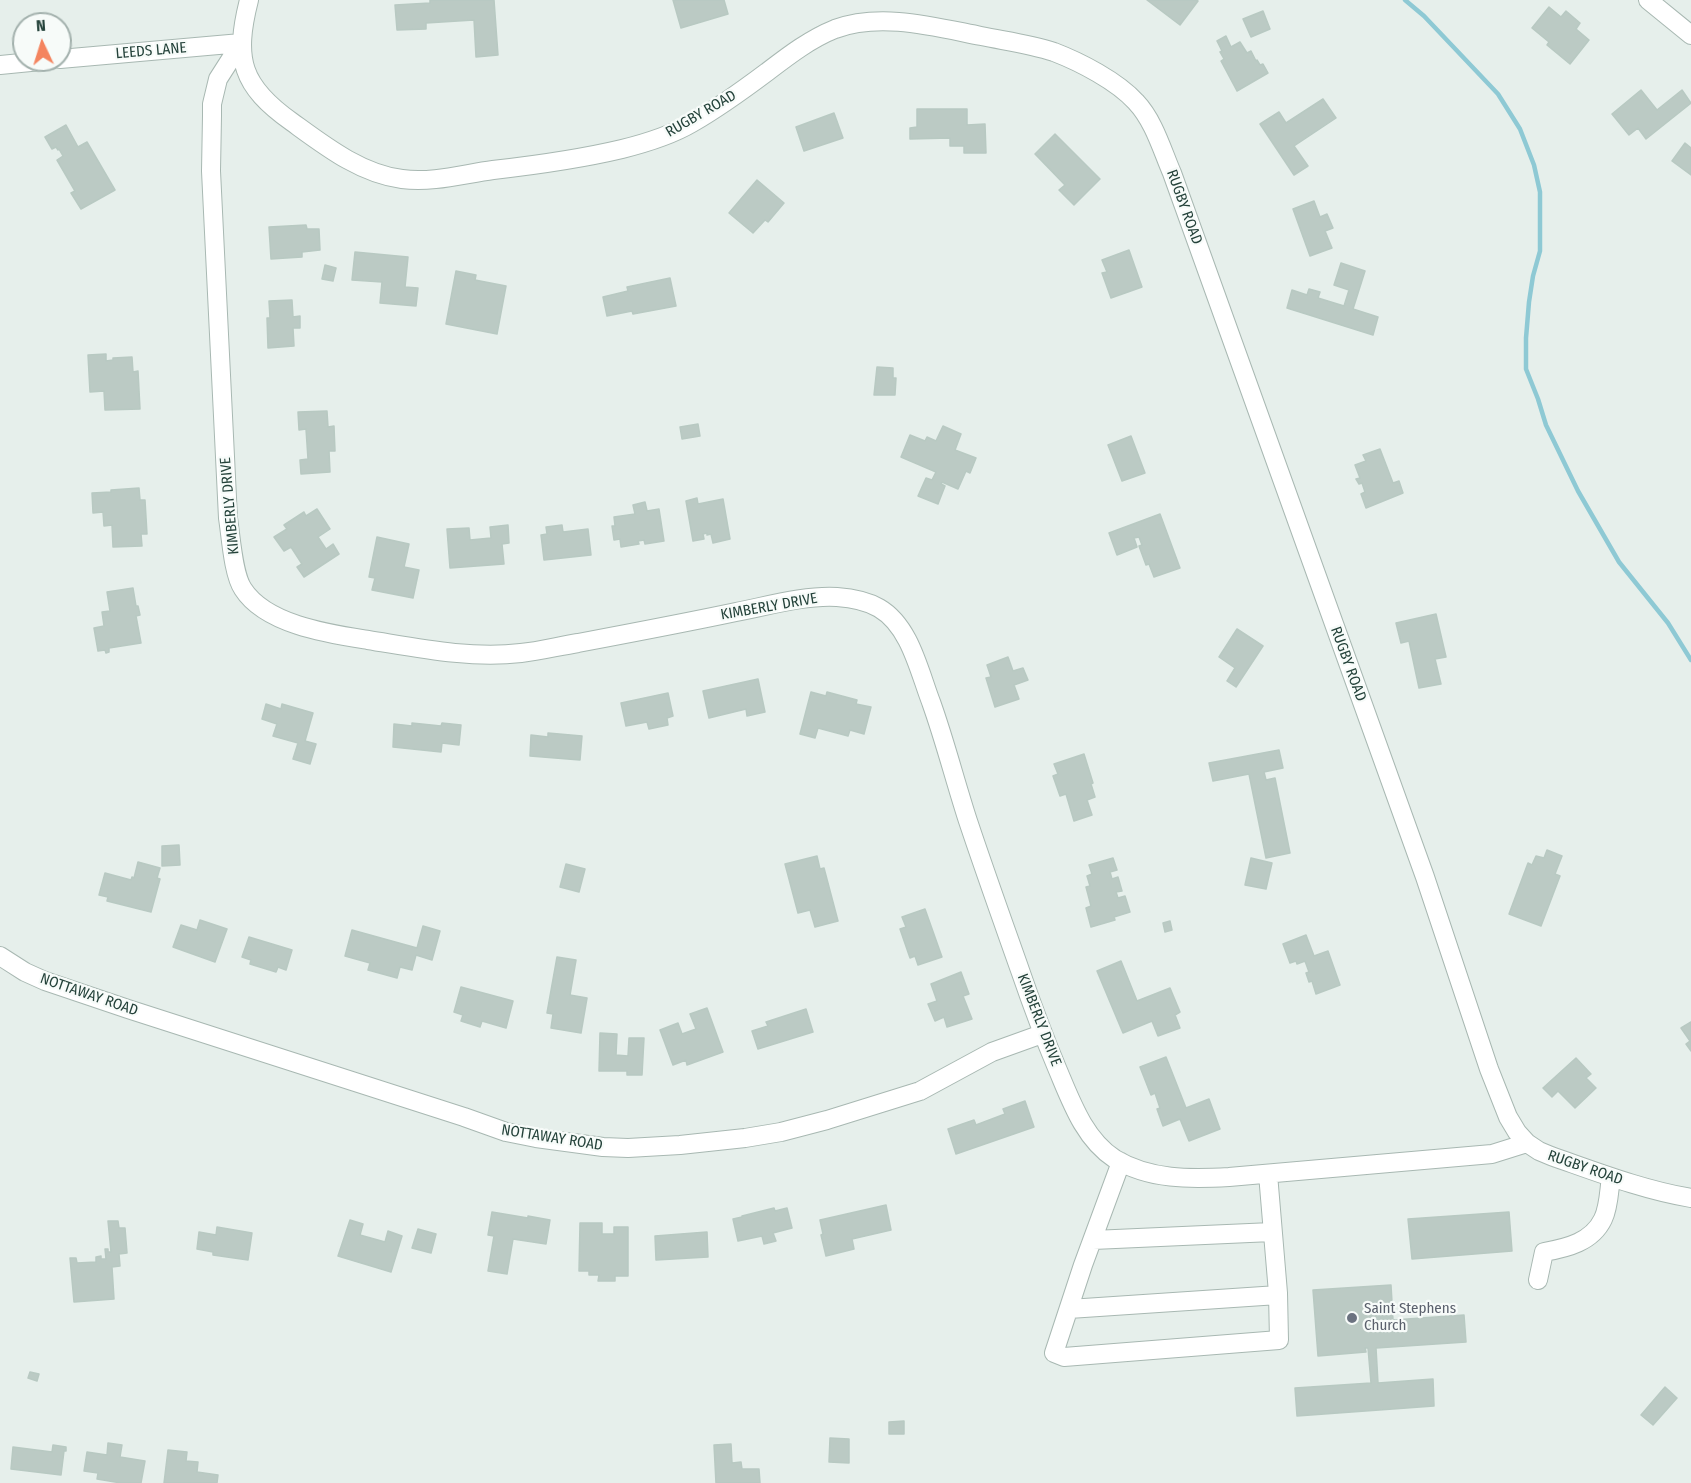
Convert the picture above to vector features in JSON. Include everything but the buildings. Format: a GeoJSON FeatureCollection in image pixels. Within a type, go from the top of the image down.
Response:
{"type":"FeatureCollection","features":[{"type":"Feature","properties":{"kind":"street","name":"RUGBY ROAD"},"geometry":{"type":"LineString","coordinates":[[249,0],[241,43],[243,66],[257,92],[275,110],[345,158],[383,175],[402,179],[449,178],[535,166],[593,156],[650,142],[692,123],[822,35],[837,28],[855,24],[900,22],[1054,52],[1093,70],[1134,100],[1157,137],[1172,173],[1425,878],[1489,1069],[1509,1117],[1517,1132],[1539,1151],[1611,1177],[1691,1198]]}},
{"type":"Feature","properties":{"kind":"street"},"geometry":{"type":"LineString","coordinates":[[1648,0],[1691,35]]}},
{"type":"Feature","properties":{"kind":"street","name":"LEEDS LANE"},"geometry":{"type":"LineString","coordinates":[[72,58],[241,43]]}},
{"type":"Feature","properties":{"kind":"street","name":"KIMBERLY DRIVE"},"geometry":{"type":"LineString","coordinates":[[241,43],[218,79],[212,104],[211,171],[228,518],[241,587],[257,606],[292,623],[344,636],[482,655],[519,653],[630,634],[798,599],[836,597],[864,601],[893,619],[907,638],[936,716],[968,819],[1042,1034],[1072,1104],[1085,1127],[1095,1141],[1114,1158],[1135,1169],[1167,1177],[1191,1179],[1492,1154],[1527,1143]]}},
{"type":"Feature","properties":{"kind":"street","name":"NOTTAWAY ROAD"},"geometry":{"type":"LineString","coordinates":[[0,956],[25,972],[45,981],[483,1125],[536,1138],[603,1147],[680,1145],[745,1138],[793,1129],[920,1091],[992,1052],[1042,1034]]}},
{"type":"Feature","properties":{"kind":"street"},"geometry":{"type":"LineString","coordinates":[[1121,1162],[1054,1353],[1064,1357],[1279,1340],[1278,1295],[1268,1174]]}},
{"type":"Feature","properties":{"kind":"street"},"geometry":{"type":"LineString","coordinates":[[1538,1280],[1544,1252],[1566,1249],[1591,1236],[1604,1218],[1611,1177]]}},
{"type":"Feature","properties":{"kind":"street"},"geometry":{"type":"LineString","coordinates":[[1093,1240],[1272,1232]]}},
{"type":"Feature","properties":{"kind":"street"},"geometry":{"type":"LineString","coordinates":[[1069,1310],[1278,1295]]}},
{"type":"Feature","properties":{"kind":"waterway"},"geometry":{"type":"LineString","coordinates":[[1405,0],[1424,16],[1498,94],[1520,129],[1534,165],[1540,192],[1540,251],[1529,302],[1526,369],[1546,425],[1578,491],[1619,562],[1668,623],[1691,660]]}},
{"type":"Feature","properties":{"kind":"place","name":"Saint Stephens Church"},"geometry":{"type":"Point","coordinates":[1352,1318]}}]}
